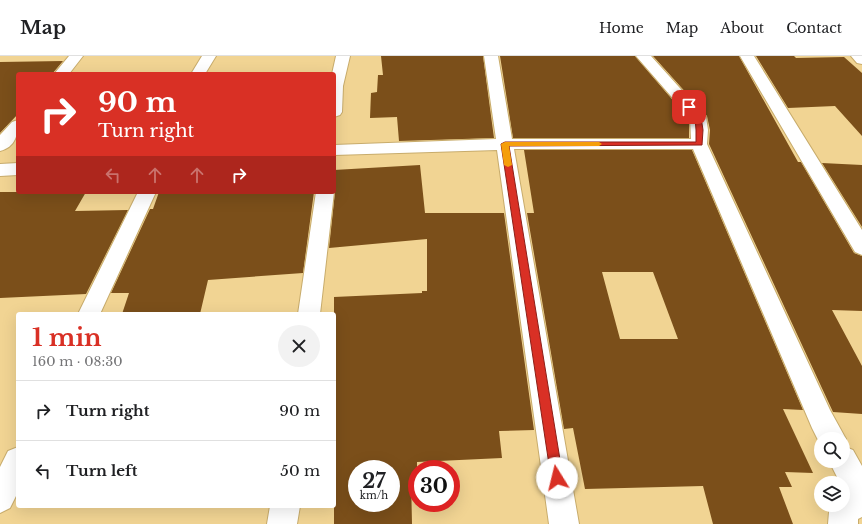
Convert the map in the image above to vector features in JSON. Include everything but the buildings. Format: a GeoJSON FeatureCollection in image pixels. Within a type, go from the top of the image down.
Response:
{"type":"FeatureCollection","features":[{"type":"Feature","properties":{"kind":"street"},"geometry":{"type":"LineString","coordinates":[[62,72],[76,56]]}},
{"type":"Feature","properties":{"kind":"street"},"geometry":{"type":"LineString","coordinates":[[199,72],[209,56]]}},
{"type":"Feature","properties":{"kind":"street"},"geometry":{"type":"LineString","coordinates":[[336,86],[343,56]]}},
{"type":"Feature","properties":{"kind":"street"},"geometry":{"type":"LineString","coordinates":[[491,56],[564,524]]}},
{"type":"Feature","properties":{"kind":"street"},"geometry":{"type":"LineString","coordinates":[[643,56],[698,117],[700,130],[699,144],[821,419],[828,432]]}},
{"type":"Feature","properties":{"kind":"street"},"geometry":{"type":"LineString","coordinates":[[748,56],[862,247]]}},
{"type":"Feature","properties":{"kind":"street"},"geometry":{"type":"LineString","coordinates":[[858,56],[862,60]]}},
{"type":"Feature","properties":{"kind":"street"},"geometry":{"type":"LineString","coordinates":[[0,146],[16,127]]}},
{"type":"Feature","properties":{"kind":"street"},"geometry":{"type":"LineString","coordinates":[[336,150],[505,144],[699,144]]}},
{"type":"Feature","properties":{"kind":"street"},"geometry":{"type":"LineString","coordinates":[[0,170],[16,169]]}},
{"type":"Feature","properties":{"kind":"street"},"geometry":{"type":"LineString","coordinates":[[90,312],[146,194]]}},
{"type":"Feature","properties":{"kind":"street"},"geometry":{"type":"LineString","coordinates":[[309,312],[325,194]]}},
{"type":"Feature","properties":{"kind":"street"},"geometry":{"type":"LineString","coordinates":[[0,498],[16,465]]}},
{"type":"Feature","properties":{"kind":"street"},"geometry":{"type":"LineString","coordinates":[[843,524],[844,512],[862,497],[847,468]]}},
{"type":"Feature","properties":{"kind":"street"},"geometry":{"type":"LineString","coordinates":[[282,524],[284,508]]}},
{"type":"Feature","properties":{"kind":"slow traffic"},"geometry":{"type":"LineString","coordinates":[[508,165],[505,144],[599,144]]}},
{"type":"Feature","properties":{"kind":"route"},"geometry":{"type":"LineString","coordinates":[[557,478],[505,144],[699,144],[700,130],[698,117],[689,107]]}}]}
